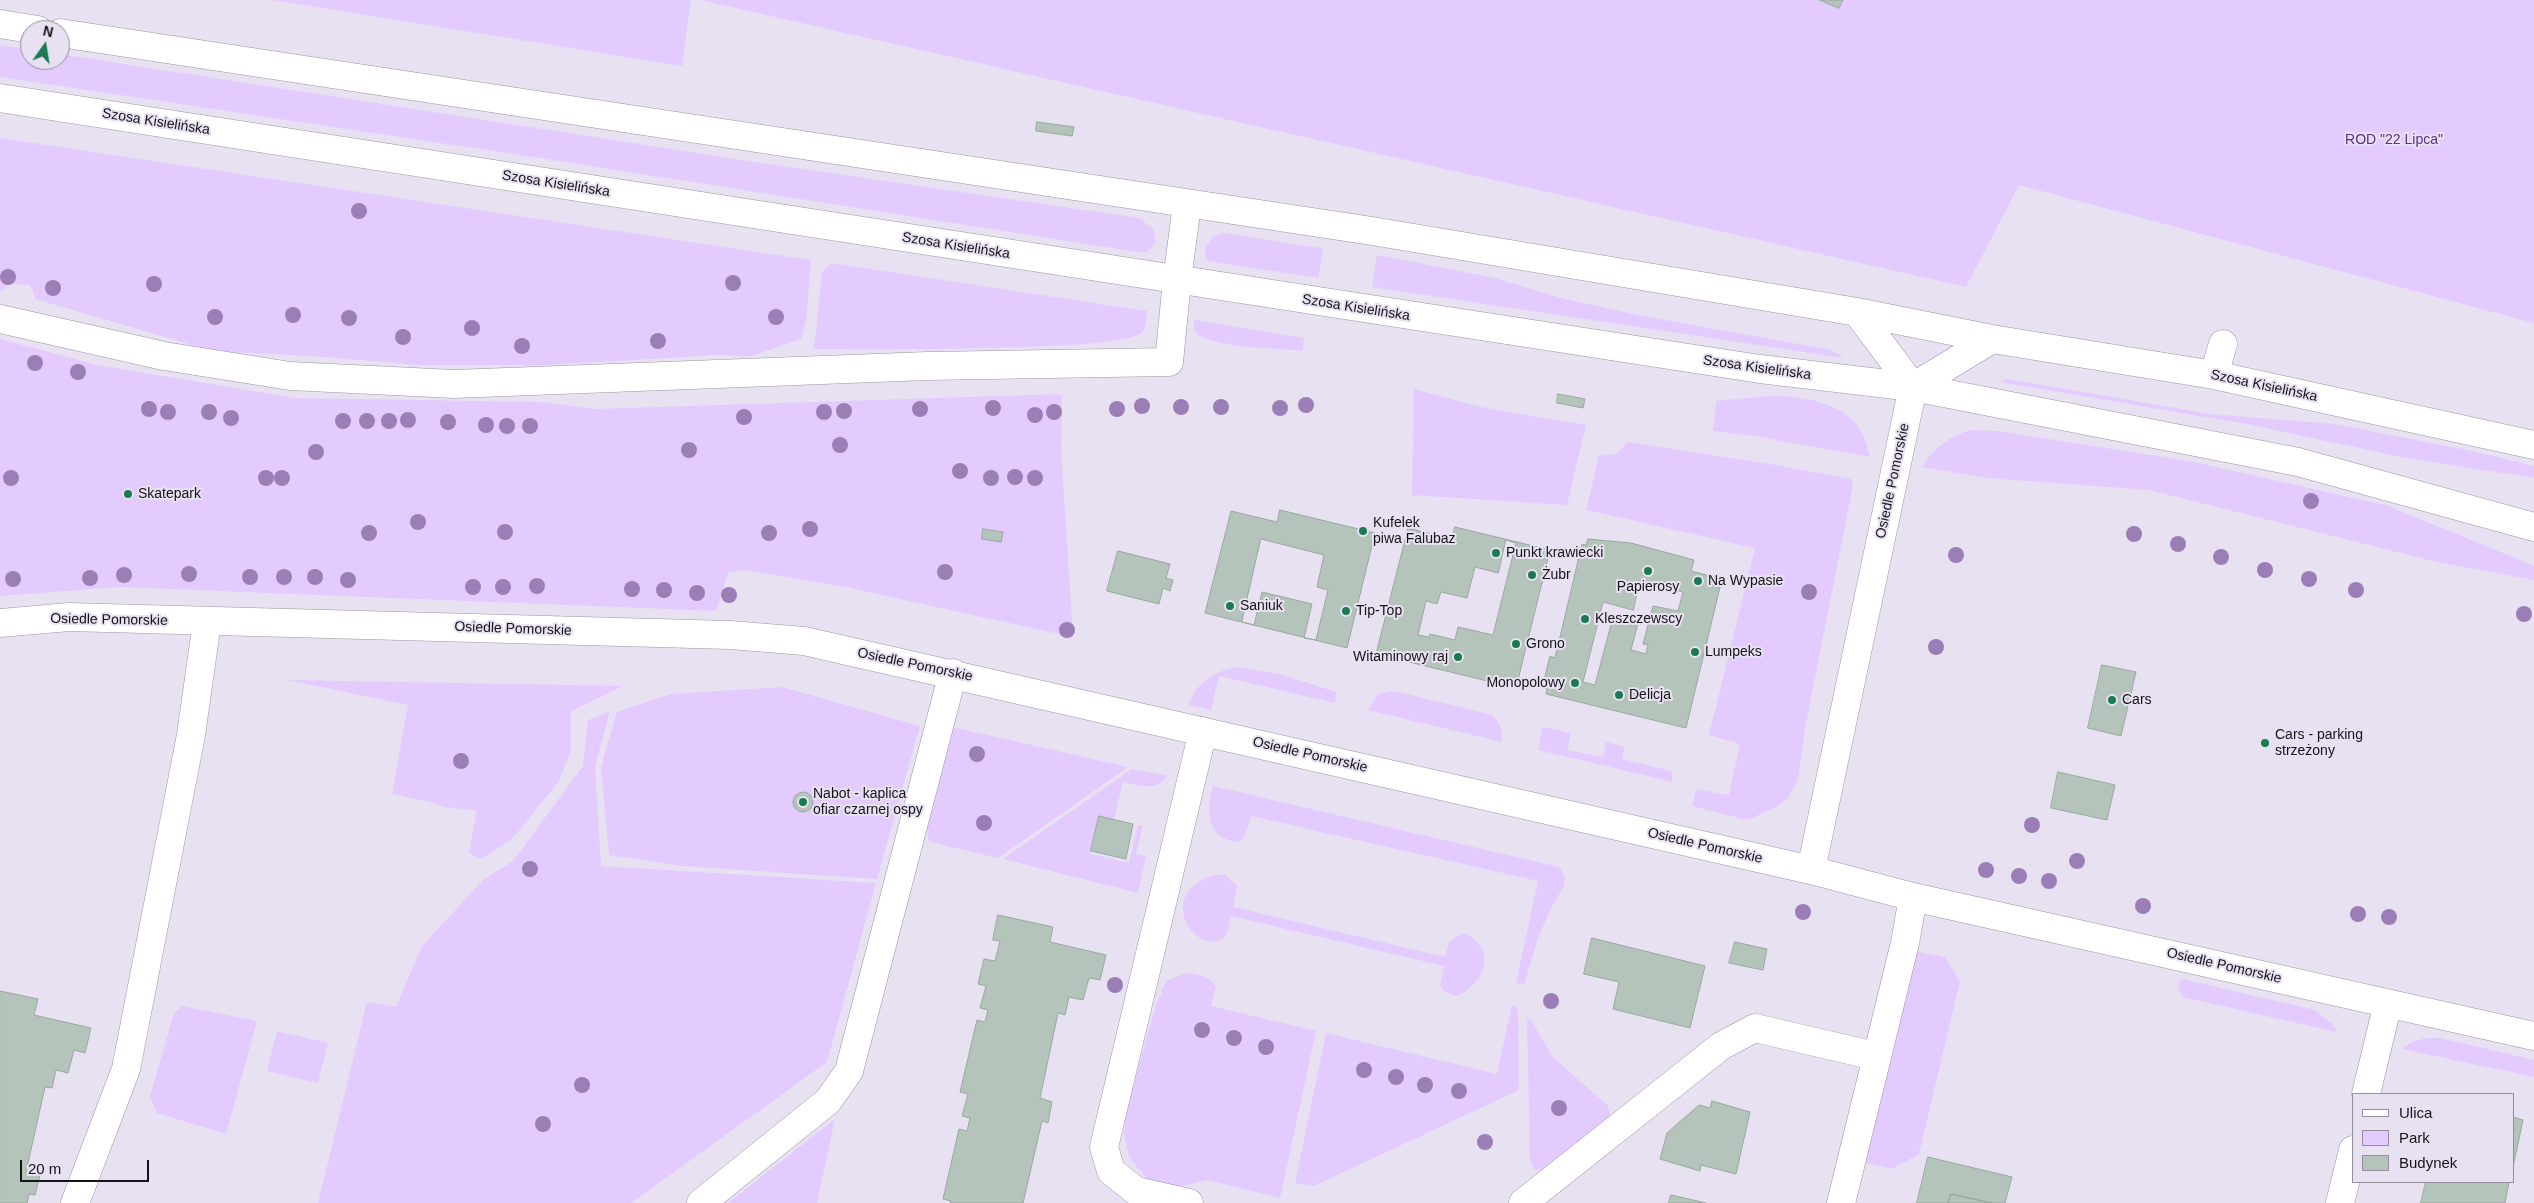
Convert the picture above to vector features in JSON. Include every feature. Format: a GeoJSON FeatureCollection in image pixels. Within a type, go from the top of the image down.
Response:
{"type":"FeatureCollection","features":[{"type":"Feature","properties":{"kind":"street"},"geometry":{"type":"LineString","coordinates":[[0,24],[20,27]]}},
{"type":"Feature","properties":{"kind":"street","name":"Szosa Kisielińska"},"geometry":{"type":"LineString","coordinates":[[70,35],[1382,233],[1857,312],[1992,339],[2214,375],[2534,445]]}},
{"type":"Feature","properties":{"kind":"street","name":"Szosa Kisielińska"},"geometry":{"type":"LineString","coordinates":[[0,98],[1760,369],[1913,387],[2298,462],[2534,527]]}},
{"type":"Feature","properties":{"kind":"street"},"geometry":{"type":"LineString","coordinates":[[0,319],[164,356],[290,376],[454,384],[844,369],[1169,362],[1187,204]]}},
{"type":"Feature","properties":{"kind":"street"},"geometry":{"type":"LineString","coordinates":[[1857,312],[1913,387],[1992,339]]}},
{"type":"Feature","properties":{"kind":"street"},"geometry":{"type":"LineString","coordinates":[[2214,375],[2223,344]]}},
{"type":"Feature","properties":{"kind":"street","name":"Osiedle Pomorskie"},"geometry":{"type":"LineString","coordinates":[[1811,870],[1913,387]]}},
{"type":"Feature","properties":{"kind":"street","name":"Osiedle Pomorskie"},"geometry":{"type":"LineString","coordinates":[[0,623],[69,617],[742,635],[804,641],[953,673],[1811,870],[1913,897],[2534,1036]]}},
{"type":"Feature","properties":{"kind":"street"},"geometry":{"type":"LineString","coordinates":[[75,1203],[126,1069],[189,744],[207,622]]}},
{"type":"Feature","properties":{"kind":"street"},"geometry":{"type":"LineString","coordinates":[[700,1203],[828,1101],[849,1071],[953,673]]}},
{"type":"Feature","properties":{"kind":"street"},"geometry":{"type":"LineString","coordinates":[[1189,1203],[1136,1191],[1111,1171],[1104,1147],[1203,731]]}},
{"type":"Feature","properties":{"kind":"street"},"geometry":{"type":"LineString","coordinates":[[1841,1203],[1875,1056],[1905,943],[1913,897]]}},
{"type":"Feature","properties":{"kind":"street"},"geometry":{"type":"LineString","coordinates":[[2366,1093],[2388,1003]]}},
{"type":"Feature","properties":{"kind":"street"},"geometry":{"type":"LineString","coordinates":[[1523,1203],[1721,1046],[1754,1028],[1875,1056]]}},
{"type":"Feature","properties":{"kind":"street"},"geometry":{"type":"LineString","coordinates":[[2340,1203],[2352,1154]]}},
{"type":"Feature","properties":{"kind":"green space"},"geometry":{"type":"Polygon","coordinates":[[[272,0],[691,0],[682,66],[272,0]]]}},
{"type":"Feature","properties":{"kind":"green space","name":"ROD \"22 Lipca\""},"geometry":{"type":"Polygon","coordinates":[[[700,0],[2534,0],[2534,323],[2019,185],[1966,287],[700,0]]]}},
{"type":"Feature","properties":{"kind":"green space"},"geometry":{"type":"Polygon","coordinates":[[[0,45],[20,48],[20,70],[70,70],[70,56],[755,162],[1139,218],[1153,229],[1156,242],[1147,252],[1137,252],[540,158],[0,77],[0,45]]]}},
{"type":"Feature","properties":{"kind":"green space"},"geometry":{"type":"Polygon","coordinates":[[[0,138],[811,260],[806,321],[801,339],[751,356],[717,355],[547,365],[417,365],[326,357],[213,351],[35,299],[33,290],[29,285],[10,284],[0,292],[0,138]]]}},
{"type":"Feature","properties":{"kind":"green space"},"geometry":{"type":"Polygon","coordinates":[[[1223,233],[1320,248],[1323,250],[1318,278],[1208,261],[1205,256],[1205,247],[1214,236],[1223,233]]]}},
{"type":"Feature","properties":{"kind":"green space"},"geometry":{"type":"Polygon","coordinates":[[[1377,255],[1491,277],[1565,299],[1638,315],[1831,350],[1844,358],[1372,287],[1377,255]]]}},
{"type":"Feature","properties":{"kind":"green space"},"geometry":{"type":"Polygon","coordinates":[[[831,263],[1147,311],[1146,323],[1141,333],[1123,339],[1088,344],[986,348],[814,349],[822,272],[831,263]]]}},
{"type":"Feature","properties":{"kind":"green space"},"geometry":{"type":"Polygon","coordinates":[[[1194,320],[1304,338],[1303,351],[1250,347],[1209,340],[1197,333],[1194,327],[1194,320]]]}},
{"type":"Feature","properties":{"kind":"green space"},"geometry":{"type":"Polygon","coordinates":[[[0,339],[97,365],[294,398],[543,402],[595,409],[1062,394],[1061,448],[1073,637],[846,587],[745,570],[728,573],[716,611],[120,587],[0,596],[0,339]]]}},
{"type":"Feature","properties":{"kind":"green space"},"geometry":{"type":"Polygon","coordinates":[[[2007,379],[2210,414],[2334,424],[2468,450],[2534,466],[2534,478],[2401,457],[2247,424],[2000,382],[2007,379]]]}},
{"type":"Feature","properties":{"kind":"green space"},"geometry":{"type":"Polygon","coordinates":[[[1414,389],[1481,407],[1586,425],[1567,505],[1412,495],[1414,389]]]}},
{"type":"Feature","properties":{"kind":"green space"},"geometry":{"type":"Polygon","coordinates":[[[1770,396],[1792,397],[1829,405],[1850,417],[1857,425],[1865,441],[1870,457],[1754,436],[1713,431],[1716,401],[1770,396]]]}},
{"type":"Feature","properties":{"kind":"green space"},"geometry":{"type":"Polygon","coordinates":[[[1970,430],[1998,431],[2194,462],[2389,506],[2534,566],[2534,580],[2437,562],[2149,490],[1987,478],[1922,467],[1943,444],[1955,436],[1970,430]]]}},
{"type":"Feature","properties":{"kind":"green space"},"geometry":{"type":"Polygon","coordinates":[[[1628,442],[1770,464],[1851,479],[1853,485],[1805,729],[1798,780],[1788,798],[1774,808],[1752,818],[1743,819],[1692,806],[1696,789],[1729,795],[1740,744],[1709,735],[1755,548],[1586,510],[1599,456],[1616,454],[1628,442]]]}},
{"type":"Feature","properties":{"kind":"green space"},"geometry":{"type":"Polygon","coordinates":[[[1237,667],[1280,674],[1336,692],[1335,703],[1219,676],[1211,710],[1189,705],[1196,691],[1207,679],[1222,671],[1237,667]]]}},
{"type":"Feature","properties":{"kind":"green space"},"geometry":{"type":"Polygon","coordinates":[[[288,680],[623,686],[571,711],[571,751],[559,781],[512,839],[481,859],[469,853],[477,811],[443,807],[435,803],[392,794],[408,705],[288,680]]]}},
{"type":"Feature","properties":{"kind":"green space"},"geometry":{"type":"Polygon","coordinates":[[[782,687],[920,726],[877,879],[682,866],[609,855],[601,767],[617,712],[671,694],[782,687]]]}},
{"type":"Feature","properties":{"kind":"green space"},"geometry":{"type":"Polygon","coordinates":[[[1394,691],[1492,715],[1500,727],[1502,742],[1368,710],[1378,694],[1394,691]]]}},
{"type":"Feature","properties":{"kind":"green space"},"geometry":{"type":"Polygon","coordinates":[[[610,711],[595,767],[601,866],[876,883],[827,1062],[631,1203],[318,1203],[367,1002],[396,1007],[422,946],[483,880],[513,861],[583,766],[588,720],[610,711]]]}},
{"type":"Feature","properties":{"kind":"green space"},"geometry":{"type":"Polygon","coordinates":[[[952,727],[1128,767],[998,858],[929,841],[927,829],[952,727]]]}},
{"type":"Feature","properties":{"kind":"green space"},"geometry":{"type":"Polygon","coordinates":[[[1542,727],[1571,733],[1567,750],[1603,757],[1606,742],[1625,747],[1622,759],[1671,771],[1673,782],[1538,750],[1542,727]]]}},
{"type":"Feature","properties":{"kind":"green space"},"geometry":{"type":"Polygon","coordinates":[[[1132,769],[1167,776],[1163,781],[1152,786],[1140,786],[1123,782],[1114,819],[1099,816],[1090,854],[1129,863],[1138,825],[1143,826],[1136,854],[1146,856],[1138,893],[1003,859],[1132,769]]]}},
{"type":"Feature","properties":{"kind":"green space"},"geometry":{"type":"Polygon","coordinates":[[[1213,786],[1559,867],[1565,876],[1564,886],[1551,908],[1538,938],[1524,985],[1516,983],[1538,881],[1251,816],[1245,836],[1239,842],[1228,840],[1220,836],[1211,823],[1209,805],[1213,786]]]}},
{"type":"Feature","properties":{"kind":"green space"},"geometry":{"type":"Polygon","coordinates":[[[1213,875],[1226,875],[1237,886],[1233,907],[1445,957],[1449,942],[1463,933],[1474,939],[1481,947],[1484,965],[1481,974],[1475,983],[1457,996],[1445,992],[1440,985],[1444,966],[1231,916],[1228,930],[1224,937],[1213,941],[1202,939],[1193,932],[1186,921],[1183,909],[1186,896],[1195,884],[1213,875]]]}},
{"type":"Feature","properties":{"kind":"green space"},"geometry":{"type":"Polygon","coordinates":[[[1910,950],[1945,957],[1960,981],[1919,1154],[1892,1169],[1867,1163],[1860,1155],[1910,950]]]}},
{"type":"Feature","properties":{"kind":"green space"},"geometry":{"type":"Polygon","coordinates":[[[1186,973],[1203,976],[1213,983],[1216,987],[1211,1006],[1316,1031],[1280,1198],[1207,1180],[1178,1187],[1148,1180],[1129,1157],[1124,1132],[1126,1112],[1157,1001],[1163,993],[1161,992],[1166,981],[1186,973]]]}},
{"type":"Feature","properties":{"kind":"green space"},"geometry":{"type":"Polygon","coordinates":[[[2182,979],[2315,1010],[2332,1024],[2337,1032],[2182,997],[2178,986],[2182,979]]]}},
{"type":"Feature","properties":{"kind":"green space"},"geometry":{"type":"Polygon","coordinates":[[[1512,1005],[1517,1007],[1518,1013],[1519,1090],[1314,1186],[1295,1183],[1326,1033],[1497,1074],[1512,1005]]]}},
{"type":"Feature","properties":{"kind":"green space"},"geometry":{"type":"Polygon","coordinates":[[[182,1006],[257,1021],[226,1134],[157,1113],[150,1096],[174,1013],[182,1006]]]}},
{"type":"Feature","properties":{"kind":"green space"},"geometry":{"type":"Polygon","coordinates":[[[1527,1019],[1531,1020],[1552,1056],[1608,1106],[1610,1117],[1541,1170],[1534,1169],[1530,1160],[1527,1019]]]}},
{"type":"Feature","properties":{"kind":"green space"},"geometry":{"type":"Polygon","coordinates":[[[277,1031],[328,1043],[318,1083],[267,1071],[277,1031]]]}},
{"type":"Feature","properties":{"kind":"green space"},"geometry":{"type":"Polygon","coordinates":[[[2426,1038],[2440,1038],[2534,1060],[2534,1077],[2402,1049],[2412,1042],[2426,1038]]]}},
{"type":"Feature","properties":{"kind":"green space"},"geometry":{"type":"Polygon","coordinates":[[[835,1119],[817,1203],[728,1203],[835,1119]]]}},
{"type":"Feature","properties":{"kind":"building"},"geometry":{"type":"Polygon","coordinates":[[[1820,0],[1843,0],[1839,8],[1820,0]]]}},
{"type":"Feature","properties":{"kind":"building"},"geometry":{"type":"Polygon","coordinates":[[[1037,122],[1074,127],[1072,136],[1036,131],[1037,122]]]}},
{"type":"Feature","properties":{"kind":"building"},"geometry":{"type":"Polygon","coordinates":[[[1558,394],[1585,399],[1583,408],[1557,403],[1558,394]]]}},
{"type":"Feature","properties":{"kind":"building"},"geometry":{"type":"Polygon","coordinates":[[[1280,510],[1375,533],[1347,648],[1312,639],[1316,640],[1328,590],[1317,587],[1324,555],[1261,539],[1242,622],[1205,613],[1231,511],[1277,522],[1280,510]]]}},
{"type":"Feature","properties":{"kind":"building"},"geometry":{"type":"Polygon","coordinates":[[[1455,527],[1550,550],[1516,688],[1376,654],[1408,528],[1452,539],[1455,527]],[[1506,540],[1498,573],[1475,567],[1467,598],[1441,592],[1437,604],[1426,601],[1418,635],[1429,637],[1430,634],[1455,640],[1458,627],[1493,635],[1516,543],[1506,540]]]}},
{"type":"Feature","properties":{"kind":"building"},"geometry":{"type":"Polygon","coordinates":[[[983,529],[1003,532],[1001,542],[982,539],[983,529]]]}},
{"type":"Feature","properties":{"kind":"building"},"geometry":{"type":"Polygon","coordinates":[[[1588,539],[1631,543],[1694,560],[1691,571],[1722,579],[1686,728],[1546,694],[1547,689],[1542,688],[1550,656],[1555,658],[1582,544],[1586,545],[1588,539]],[[1640,581],[1633,610],[1603,602],[1583,682],[1595,685],[1613,617],[1638,623],[1631,650],[1646,654],[1648,645],[1643,644],[1653,606],[1678,611],[1683,592],[1640,581]]]}},
{"type":"Feature","properties":{"kind":"building"},"geometry":{"type":"Polygon","coordinates":[[[1118,551],[1170,564],[1166,578],[1173,580],[1170,591],[1163,588],[1159,604],[1107,591],[1118,551]]]}},
{"type":"Feature","properties":{"kind":"building"},"geometry":{"type":"Polygon","coordinates":[[[1262,592],[1312,604],[1304,637],[1254,625],[1262,592]]]}},
{"type":"Feature","properties":{"kind":"building","name":"Cars"},"geometry":{"type":"Polygon","coordinates":[[[2102,665],[2136,672],[2121,736],[2088,728],[2102,665]]]}},
{"type":"Feature","properties":{"kind":"building"},"geometry":{"type":"Polygon","coordinates":[[[2058,772],[2115,785],[2107,820],[2051,808],[2058,772]]]}},
{"type":"Feature","properties":{"kind":"building","name":"Nabot - kaplica ofiar czarnej ospy"},"geometry":{"type":"Polygon","coordinates":[[[799,792],[807,792],[813,798],[813,806],[807,812],[799,812],[793,806],[793,798],[799,792]]]}},
{"type":"Feature","properties":{"kind":"building"},"geometry":{"type":"Polygon","coordinates":[[[1099,816],[1133,824],[1126,859],[1091,851],[1099,816]]]}},
{"type":"Feature","properties":{"kind":"building"},"geometry":{"type":"Polygon","coordinates":[[[998,915],[1053,927],[1050,942],[1106,955],[1100,980],[1089,978],[1083,1000],[1069,997],[1065,1015],[1058,1013],[1040,1098],[1052,1102],[1048,1123],[1042,1121],[1023,1203],[950,1203],[951,1201],[943,1199],[959,1129],[967,1131],[970,1118],[962,1116],[968,1094],[960,1092],[977,1020],[985,1022],[988,1010],[980,1008],[986,986],[978,984],[984,959],[995,961],[1000,941],[993,940],[998,915]]]}},
{"type":"Feature","properties":{"kind":"building"},"geometry":{"type":"Polygon","coordinates":[[[1592,938],[1705,966],[1690,1028],[1613,1009],[1619,982],[1584,974],[1592,938]]]}},
{"type":"Feature","properties":{"kind":"building"},"geometry":{"type":"Polygon","coordinates":[[[1735,942],[1767,949],[1763,970],[1729,963],[1735,942]]]}},
{"type":"Feature","properties":{"kind":"building"},"geometry":{"type":"Polygon","coordinates":[[[0,991],[38,999],[34,1015],[91,1028],[85,1053],[74,1050],[68,1073],[56,1070],[52,1088],[45,1087],[26,1172],[40,1175],[35,1195],[29,1194],[27,1203],[0,1203],[0,991]]]}},
{"type":"Feature","properties":{"kind":"building"},"geometry":{"type":"Polygon","coordinates":[[[1712,1101],[1750,1112],[1736,1174],[1701,1165],[1700,1171],[1660,1159],[1667,1133],[1699,1105],[1710,1108],[1712,1101]]]}},
{"type":"Feature","properties":{"kind":"building"},"geometry":{"type":"Polygon","coordinates":[[[2514,1117],[2523,1120],[2514,1162],[2514,1117]]]}},
{"type":"Feature","properties":{"kind":"building"},"geometry":{"type":"Polygon","coordinates":[[[1928,1157],[2012,1177],[2005,1203],[1991,1203],[1951,1194],[1948,1203],[1917,1203],[1928,1157]]]}},
{"type":"Feature","properties":{"kind":"building"},"geometry":{"type":"Polygon","coordinates":[[[2426,1183],[2509,1183],[2505,1203],[2421,1203],[2426,1183]]]}},
{"type":"Feature","properties":{"kind":"building"},"geometry":{"type":"Polygon","coordinates":[[[1951,1194],[1991,1203],[1948,1203],[1951,1194]]]}},
{"type":"Feature","properties":{"kind":"building"},"geometry":{"type":"Polygon","coordinates":[[[1671,1195],[1706,1203],[1669,1203],[1671,1195]]]}},
{"type":"Feature","properties":{"kind":"place","name":"Skatepark"},"geometry":{"type":"Point","coordinates":[128,494]}},
{"type":"Feature","properties":{"kind":"place","name":"Kufelek piwa Falubaz"},"geometry":{"type":"Point","coordinates":[1363,531]}},
{"type":"Feature","properties":{"kind":"place","name":"Punkt krawiecki"},"geometry":{"type":"Point","coordinates":[1496,553]}},
{"type":"Feature","properties":{"kind":"place","name":"Papierosy"},"geometry":{"type":"Point","coordinates":[1648,571]}},
{"type":"Feature","properties":{"kind":"place","name":"Żubr"},"geometry":{"type":"Point","coordinates":[1532,575]}},
{"type":"Feature","properties":{"kind":"place","name":"Na Wypasie"},"geometry":{"type":"Point","coordinates":[1698,581]}},
{"type":"Feature","properties":{"kind":"place","name":"Saniuk"},"geometry":{"type":"Point","coordinates":[1230,606]}},
{"type":"Feature","properties":{"kind":"place","name":"Tip-Top"},"geometry":{"type":"Point","coordinates":[1346,611]}},
{"type":"Feature","properties":{"kind":"place","name":"Kleszczewscy"},"geometry":{"type":"Point","coordinates":[1585,619]}},
{"type":"Feature","properties":{"kind":"place","name":"Grono"},"geometry":{"type":"Point","coordinates":[1516,644]}},
{"type":"Feature","properties":{"kind":"place","name":"Lumpeks"},"geometry":{"type":"Point","coordinates":[1695,652]}},
{"type":"Feature","properties":{"kind":"place","name":"Witaminowy raj"},"geometry":{"type":"Point","coordinates":[1458,657]}},
{"type":"Feature","properties":{"kind":"place","name":"Monopolowy"},"geometry":{"type":"Point","coordinates":[1575,683]}},
{"type":"Feature","properties":{"kind":"place","name":"Delicja"},"geometry":{"type":"Point","coordinates":[1619,695]}},
{"type":"Feature","properties":{"kind":"place","name":"Cars"},"geometry":{"type":"Point","coordinates":[2112,700]}},
{"type":"Feature","properties":{"kind":"place","name":"Cars - parking strzeżony"},"geometry":{"type":"Point","coordinates":[2265,743]}},
{"type":"Feature","properties":{"kind":"place","name":"Nabot - kaplica ofiar czarnej ospy"},"geometry":{"type":"Point","coordinates":[803,802]}}]}
